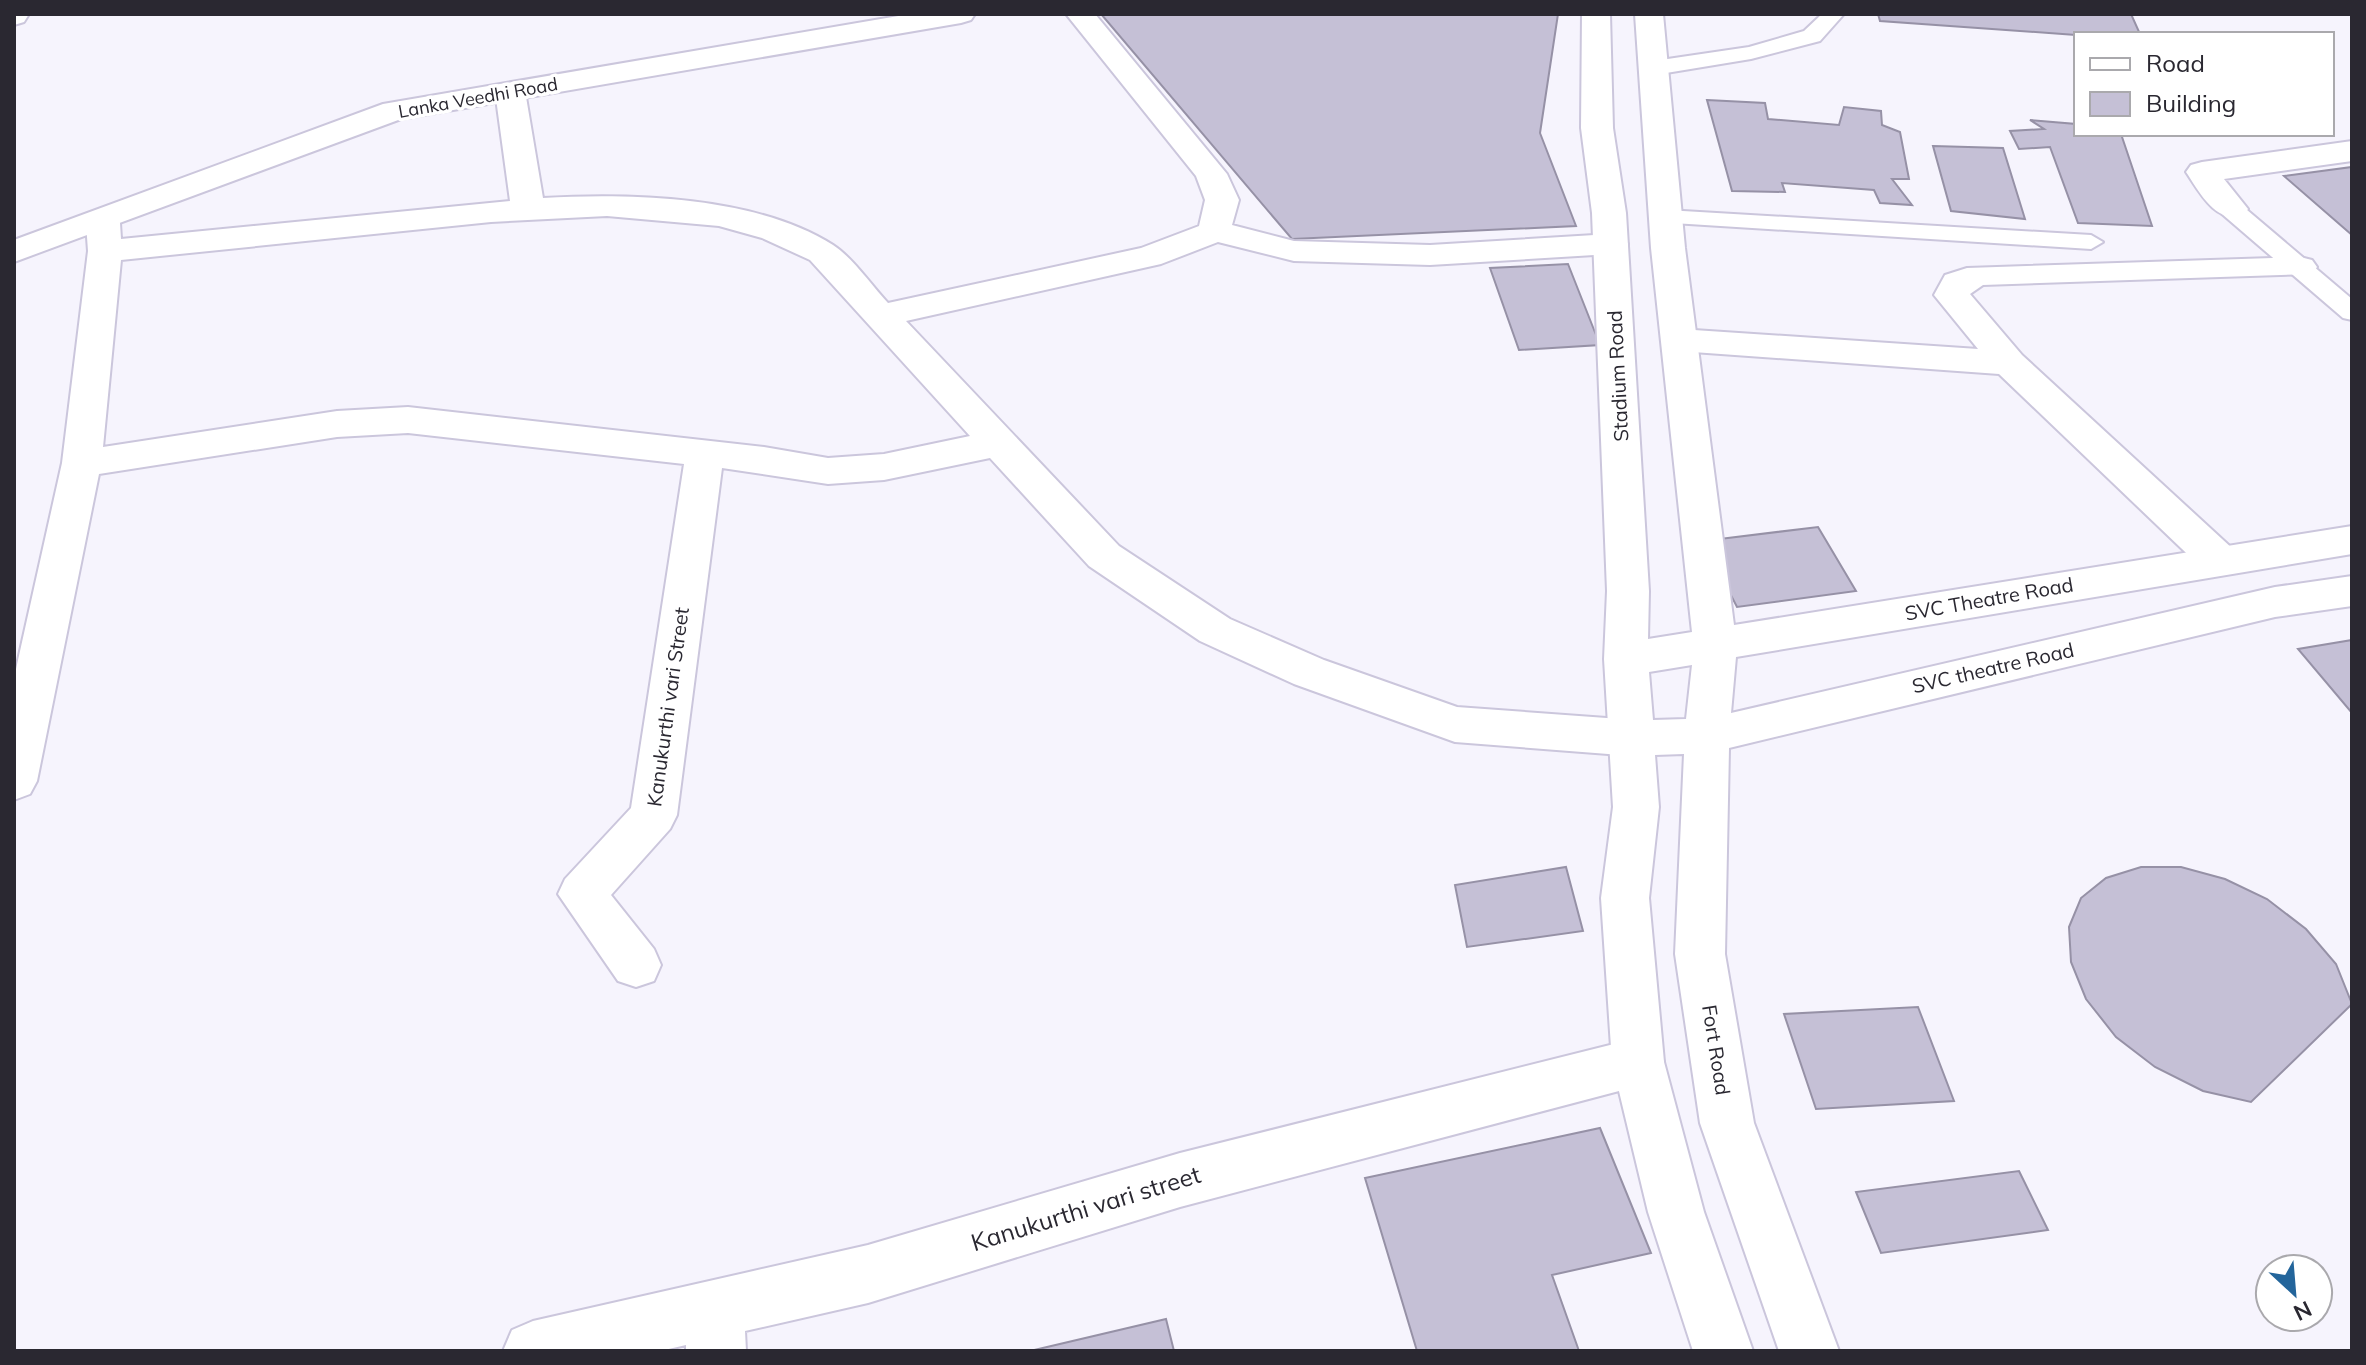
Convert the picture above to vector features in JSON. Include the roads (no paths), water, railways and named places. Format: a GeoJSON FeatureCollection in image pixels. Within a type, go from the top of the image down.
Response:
{"type":"FeatureCollection","features":[{"type":"Feature","properties":{"kind":"street","name":"Lanka Veedhi Road"},"geometry":{"type":"LineString","coordinates":[[14,252],[104,236],[394,111],[961,14]]}},
{"type":"Feature","properties":{"kind":"street"},"geometry":{"type":"LineString","coordinates":[[1080,14],[1211,174],[1222,200],[1214,231]]}},
{"type":"Feature","properties":{"kind":"street","name":"Stadium Road"},"geometry":{"type":"LineString","coordinates":[[1596,14],[1597,128],[1611,244],[1628,591],[1626,659],[1634,762]]}},
{"type":"Feature","properties":{"kind":"street"},"geometry":{"type":"LineString","coordinates":[[1649,14],[1666,217],[1715,647],[1707,736]]}},
{"type":"Feature","properties":{"kind":"street"},"geometry":{"type":"LineString","coordinates":[[510,91],[528,209]]}},
{"type":"Feature","properties":{"kind":"street"},"geometry":{"type":"LineString","coordinates":[[2231,209],[2202,172],[2352,151]]}},
{"type":"Feature","properties":{"kind":"street","name":"SVC theatre Road"},"geometry":{"type":"LineString","coordinates":[[104,236],[577,206],[693,214],[749,223],[792,235],[822,253],[1104,556],[1215,630],[1309,672],[1455,724],[1634,762],[1707,736],[2275,602],[2352,591]]}},
{"type":"Feature","properties":{"kind":"street"},"geometry":{"type":"LineString","coordinates":[[879,316],[1149,257],[1185,246],[1214,231],[1309,251],[1430,255],[1611,244]]}},
{"type":"Feature","properties":{"kind":"street"},"geometry":{"type":"LineString","coordinates":[[14,781],[82,463],[104,236]]}},
{"type":"Feature","properties":{"kind":"street"},"geometry":{"type":"LineString","coordinates":[[2219,560],[2009,363],[1952,295],[1957,283],[1979,275],[2300,267]]}},
{"type":"Feature","properties":{"kind":"street"},"geometry":{"type":"LineString","coordinates":[[1679,340],[2009,363]]}},
{"type":"Feature","properties":{"kind":"street"},"geometry":{"type":"LineString","coordinates":[[82,463],[337,424],[408,420],[705,453],[828,471],[884,467],[998,443]]}},
{"type":"Feature","properties":{"kind":"street","name":"Kanukurthi vari Street"},"geometry":{"type":"LineString","coordinates":[[636,965],[582,894],[653,815],[705,453]]}},
{"type":"Feature","properties":{"kind":"street","name":"SVC Theatre Road"},"geometry":{"type":"LineString","coordinates":[[1626,659],[1715,647],[2352,540]]}},
{"type":"Feature","properties":{"kind":"street","name":"Fort Road"},"geometry":{"type":"LineString","coordinates":[[1707,736],[1700,954],[1727,1123],[1809,1351]]}},
{"type":"Feature","properties":{"kind":"street"},"geometry":{"type":"LineString","coordinates":[[1634,762],[1636,807],[1625,898],[1638,1062],[1676,1212],[1723,1351]]}},
{"type":"Feature","properties":{"kind":"street","name":"Kanukurthi vari street"},"geometry":{"type":"LineString","coordinates":[[533,1351],[716,1330],[868,1274],[1180,1180],[1638,1062]]}},
{"type":"Feature","properties":{"kind":"lane"},"geometry":{"type":"LineString","coordinates":[[1654,68],[1751,53],[1812,36],[1834,14]]}},
{"type":"Feature","properties":{"kind":"lane"},"geometry":{"type":"LineString","coordinates":[[2231,209],[2352,312]]}},
{"type":"Feature","properties":{"kind":"lane"},"geometry":{"type":"LineString","coordinates":[[1666,217],[2091,242]]}}]}
